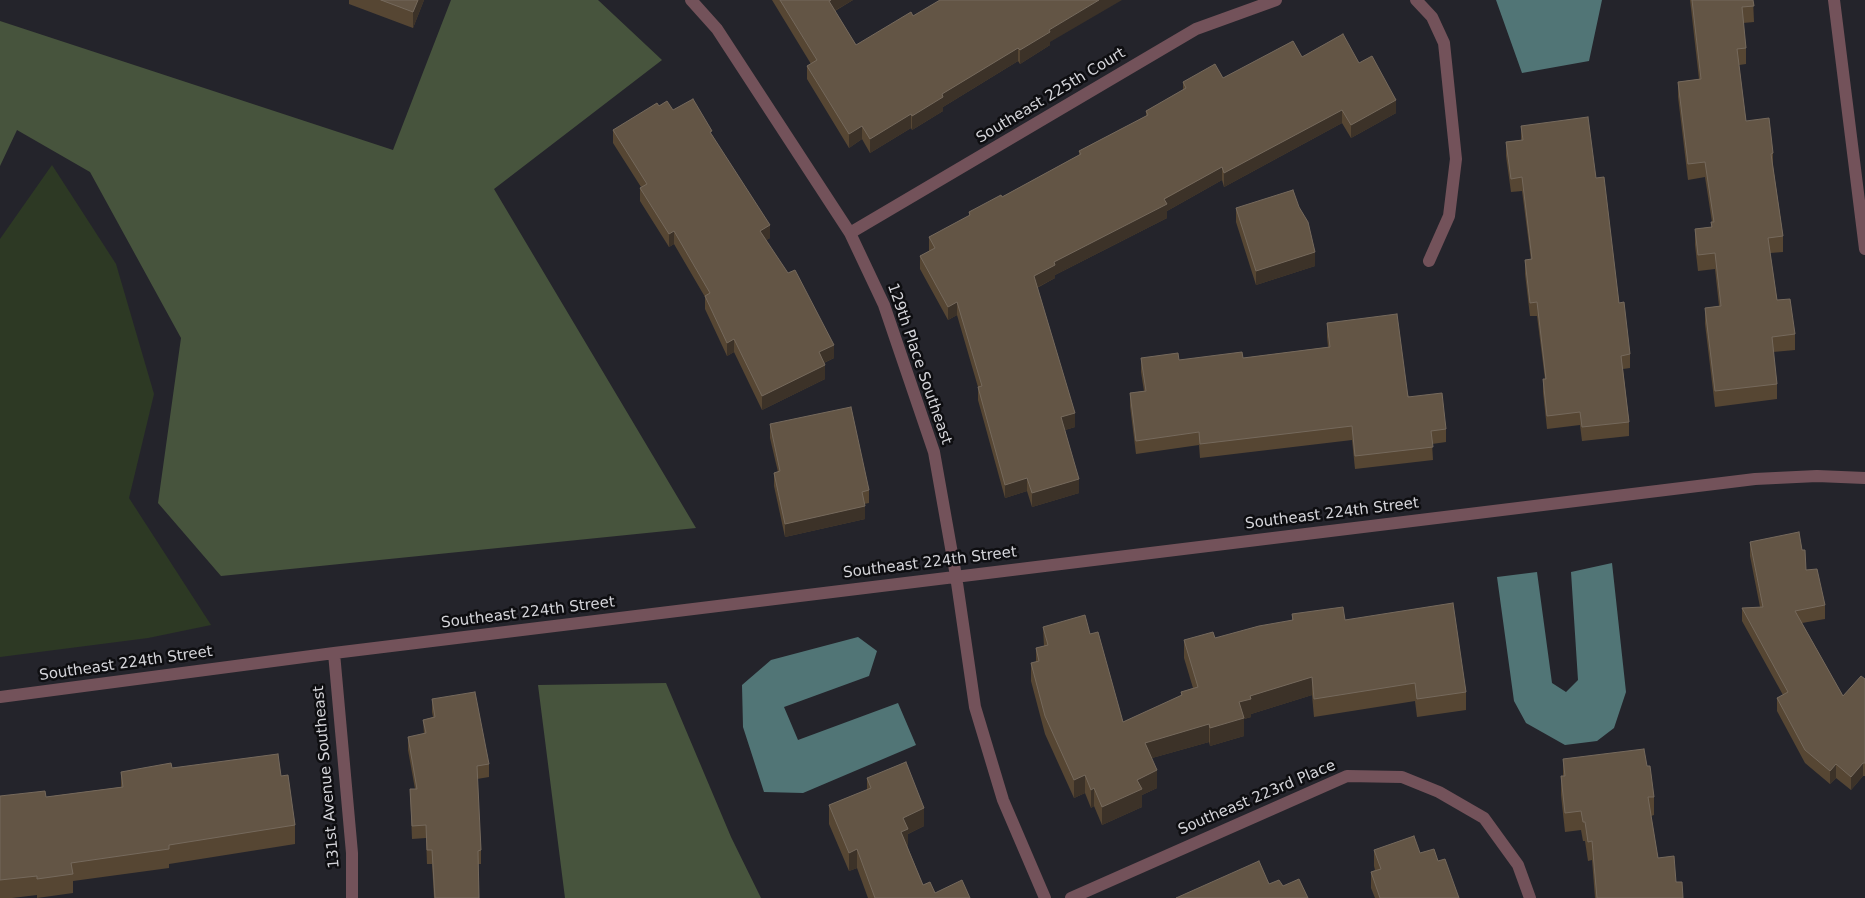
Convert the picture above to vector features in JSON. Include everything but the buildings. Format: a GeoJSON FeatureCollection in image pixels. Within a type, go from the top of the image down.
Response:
{"type":"FeatureCollection","features":[{"type":"Feature","properties":{"kind":"street","name":"129th Place Southeast"},"geometry":{"type":"LineString","coordinates":[[691,0],[717,29],[850,233],[884,305],[934,452],[956,576],[975,707],[1002,800],[1044,898]]}},
{"type":"Feature","properties":{"kind":"street","name":"Southeast 225th Court"},"geometry":{"type":"LineString","coordinates":[[850,233],[1196,29],[1276,0]]}},
{"type":"Feature","properties":{"kind":"street"},"geometry":{"type":"LineString","coordinates":[[1416,0],[1432,17],[1444,43],[1456,159],[1449,216],[1429,261]]}},
{"type":"Feature","properties":{"kind":"street"},"geometry":{"type":"LineString","coordinates":[[1834,0],[1861,193],[1865,249]]}},
{"type":"Feature","properties":{"kind":"street","name":"Southeast 224th Street"},"geometry":{"type":"LineString","coordinates":[[0,697],[334,653],[1755,479],[1817,476],[1865,478]]}},
{"type":"Feature","properties":{"kind":"street","name":"131st Avenue Southeast"},"geometry":{"type":"LineString","coordinates":[[334,653],[352,853],[352,898]]}},
{"type":"Feature","properties":{"kind":"street","name":"Southeast 223rd Place"},"geometry":{"type":"LineString","coordinates":[[1070,898],[1347,776],[1402,777],[1439,792],[1484,818],[1518,865],[1530,898]]}},
{"type":"Feature","properties":{"kind":"shaded area"},"geometry":{"type":"Polygon","coordinates":[[[451,0],[598,0],[662,60],[494,189],[696,528],[221,576],[158,503],[181,338],[90,172],[17,130],[0,166],[0,21],[393,150],[451,0]]]}},
{"type":"Feature","properties":{"kind":"shaded area"},"geometry":{"type":"Polygon","coordinates":[[[1496,0],[1602,0],[1589,61],[1522,73],[1496,0]]]}},
{"type":"Feature","properties":{"kind":"shaded area"},"geometry":{"type":"Polygon","coordinates":[[[52,165],[116,264],[154,394],[129,498],[211,625],[148,638],[0,657],[0,239],[52,165]]]}},
{"type":"Feature","properties":{"kind":"shaded area"},"geometry":{"type":"Polygon","coordinates":[[[1612,563],[1626,692],[1614,728],[1597,741],[1565,745],[1526,723],[1514,701],[1497,577],[1537,572],[1552,683],[1566,692],[1578,680],[1571,572],[1612,563]]]}},
{"type":"Feature","properties":{"kind":"shaded area"},"geometry":{"type":"Polygon","coordinates":[[[858,637],[877,651],[869,676],[784,707],[798,740],[898,703],[916,745],[803,793],[764,792],[743,727],[742,685],[771,660],[858,637]]]}},
{"type":"Feature","properties":{"kind":"shaded area"},"geometry":{"type":"Polygon","coordinates":[[[666,683],[731,837],[761,898],[565,898],[538,685],[666,683]]]}}]}
